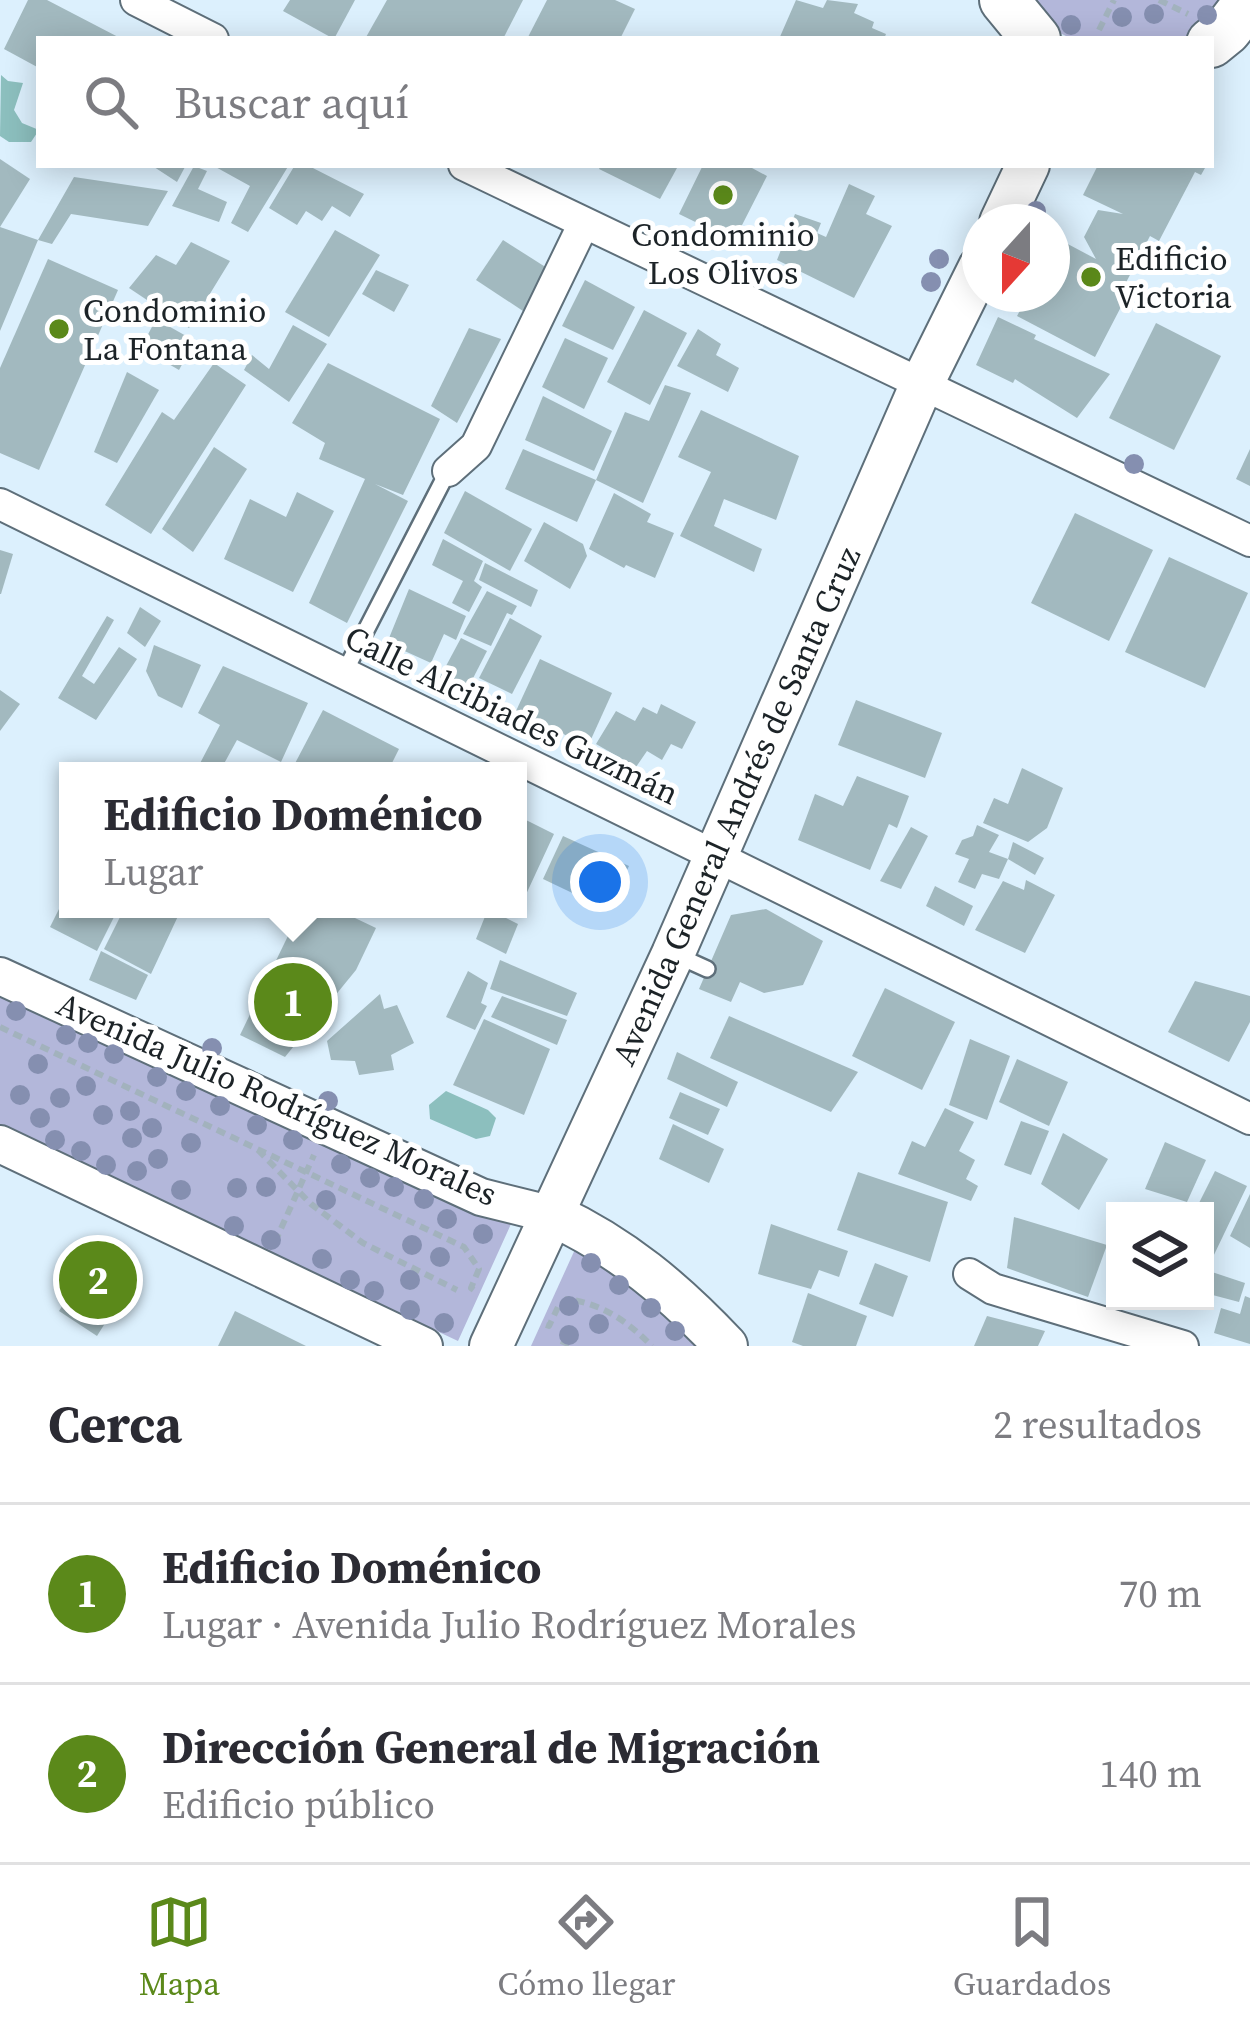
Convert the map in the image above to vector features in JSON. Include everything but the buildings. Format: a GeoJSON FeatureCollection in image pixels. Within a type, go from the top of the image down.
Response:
{"type":"FeatureCollection","features":[{"type":"Feature","properties":{"kind":"main road"},"geometry":{"type":"LineString","coordinates":[[1004,0],[1034,36]]}},
{"type":"Feature","properties":{"kind":"main road"},"geometry":{"type":"LineString","coordinates":[[1010,204],[1027,168]]}},
{"type":"Feature","properties":{"kind":"main road","name":"Avenida General Andrés de Santa Cruz"},"geometry":{"type":"LineString","coordinates":[[491,1346],[553,1215],[690,961],[716,856],[921,386],[962,303]]}},
{"type":"Feature","properties":{"kind":"main road","name":"Avenida Julio Rodríguez Morales"},"geometry":{"type":"LineString","coordinates":[[553,1215],[597,1235],[637,1262],[726,1346]]}},
{"type":"Feature","properties":{"kind":"street"},"geometry":{"type":"LineString","coordinates":[[136,0],[207,36]]}},
{"type":"Feature","properties":{"kind":"street"},"geometry":{"type":"LineString","coordinates":[[470,168],[1250,541]]}},
{"type":"Feature","properties":{"kind":"street"},"geometry":{"type":"LineString","coordinates":[[448,470],[476,446],[583,225]]}},
{"type":"Feature","properties":{"kind":"street","name":"Calle Alcibiades Guzmán"},"geometry":{"type":"LineString","coordinates":[[0,504],[716,856],[793,900],[1250,1119]]}},
{"type":"Feature","properties":{"kind":"street","name":"Avenida Julio Rodríguez Morales"},"geometry":{"type":"LineString","coordinates":[[0,976],[481,1197],[553,1215]]}},
{"type":"Feature","properties":{"kind":"street"},"geometry":{"type":"LineString","coordinates":[[0,1144],[424,1346]]}},
{"type":"Feature","properties":{"kind":"street"},"geometry":{"type":"LineString","coordinates":[[969,1274],[993,1289],[1184,1346]]}},
{"type":"Feature","properties":{"kind":"lane"},"geometry":{"type":"LineString","coordinates":[[345,671],[448,470]]}},
{"type":"Feature","properties":{"kind":"path"},"geometry":{"type":"LineString","coordinates":[[1099,30],[1114,0]]}},
{"type":"Feature","properties":{"kind":"path"},"geometry":{"type":"LineString","coordinates":[[1159,0],[1188,15],[1228,25]]}},
{"type":"Feature","properties":{"kind":"path"},"geometry":{"type":"LineString","coordinates":[[0,1027],[464,1246],[478,1263],[470,1288],[475,1291]]}},
{"type":"Feature","properties":{"kind":"path"},"geometry":{"type":"LineString","coordinates":[[270,1252],[320,1141]]}},
{"type":"Feature","properties":{"kind":"path"},"geometry":{"type":"LineString","coordinates":[[255,1147],[298,1192],[363,1244],[458,1290]]}},
{"type":"Feature","properties":{"kind":"path"},"geometry":{"type":"LineString","coordinates":[[546,1324],[567,1299],[591,1302],[628,1322],[652,1346]]}},
{"type":"Feature","properties":{"kind":"path"},"geometry":{"type":"LineString","coordinates":[[561,1341],[573,1346]]}},
{"type":"Feature","properties":{"kind":"shaded area"},"geometry":{"type":"Polygon","coordinates":[[[1030,0],[1227,0],[1187,36],[1060,33],[1030,0]]]}},
{"type":"Feature","properties":{"kind":"shaded area"},"geometry":{"type":"Polygon","coordinates":[[[1,75],[23,83],[14,110],[22,123],[36,129],[36,134],[31,142],[9,142],[0,136],[1,75]]]}},
{"type":"Feature","properties":{"kind":"shaded area"},"geometry":{"type":"Polygon","coordinates":[[[0,992],[469,1210],[511,1224],[458,1341],[0,1126],[0,992]]]}},
{"type":"Feature","properties":{"kind":"shaded area"},"geometry":{"type":"Polygon","coordinates":[[[446,1091],[496,1118],[490,1136],[476,1139],[430,1119],[429,1105],[446,1091]]]}},
{"type":"Feature","properties":{"kind":"shaded area"},"geometry":{"type":"Polygon","coordinates":[[[577,1245],[609,1261],[704,1346],[531,1346],[577,1245]]]}},
{"type":"Feature","properties":{"kind":"place","name":"Condominio Los Olivos"},"geometry":{"type":"Point","coordinates":[723,195]}},
{"type":"Feature","properties":{"kind":"place","name":"Edificio Victoria"},"geometry":{"type":"Point","coordinates":[1091,277]}},
{"type":"Feature","properties":{"kind":"place","name":"Condominio La Fontana"},"geometry":{"type":"Point","coordinates":[59,329]}},
{"type":"Feature","properties":{"kind":"place","name":"Edificio Doménico"},"geometry":{"type":"Point","coordinates":[293,1002]}},
{"type":"Feature","properties":{"kind":"place","name":"Dirección General de Migración"},"geometry":{"type":"Point","coordinates":[98,1280]}}]}
